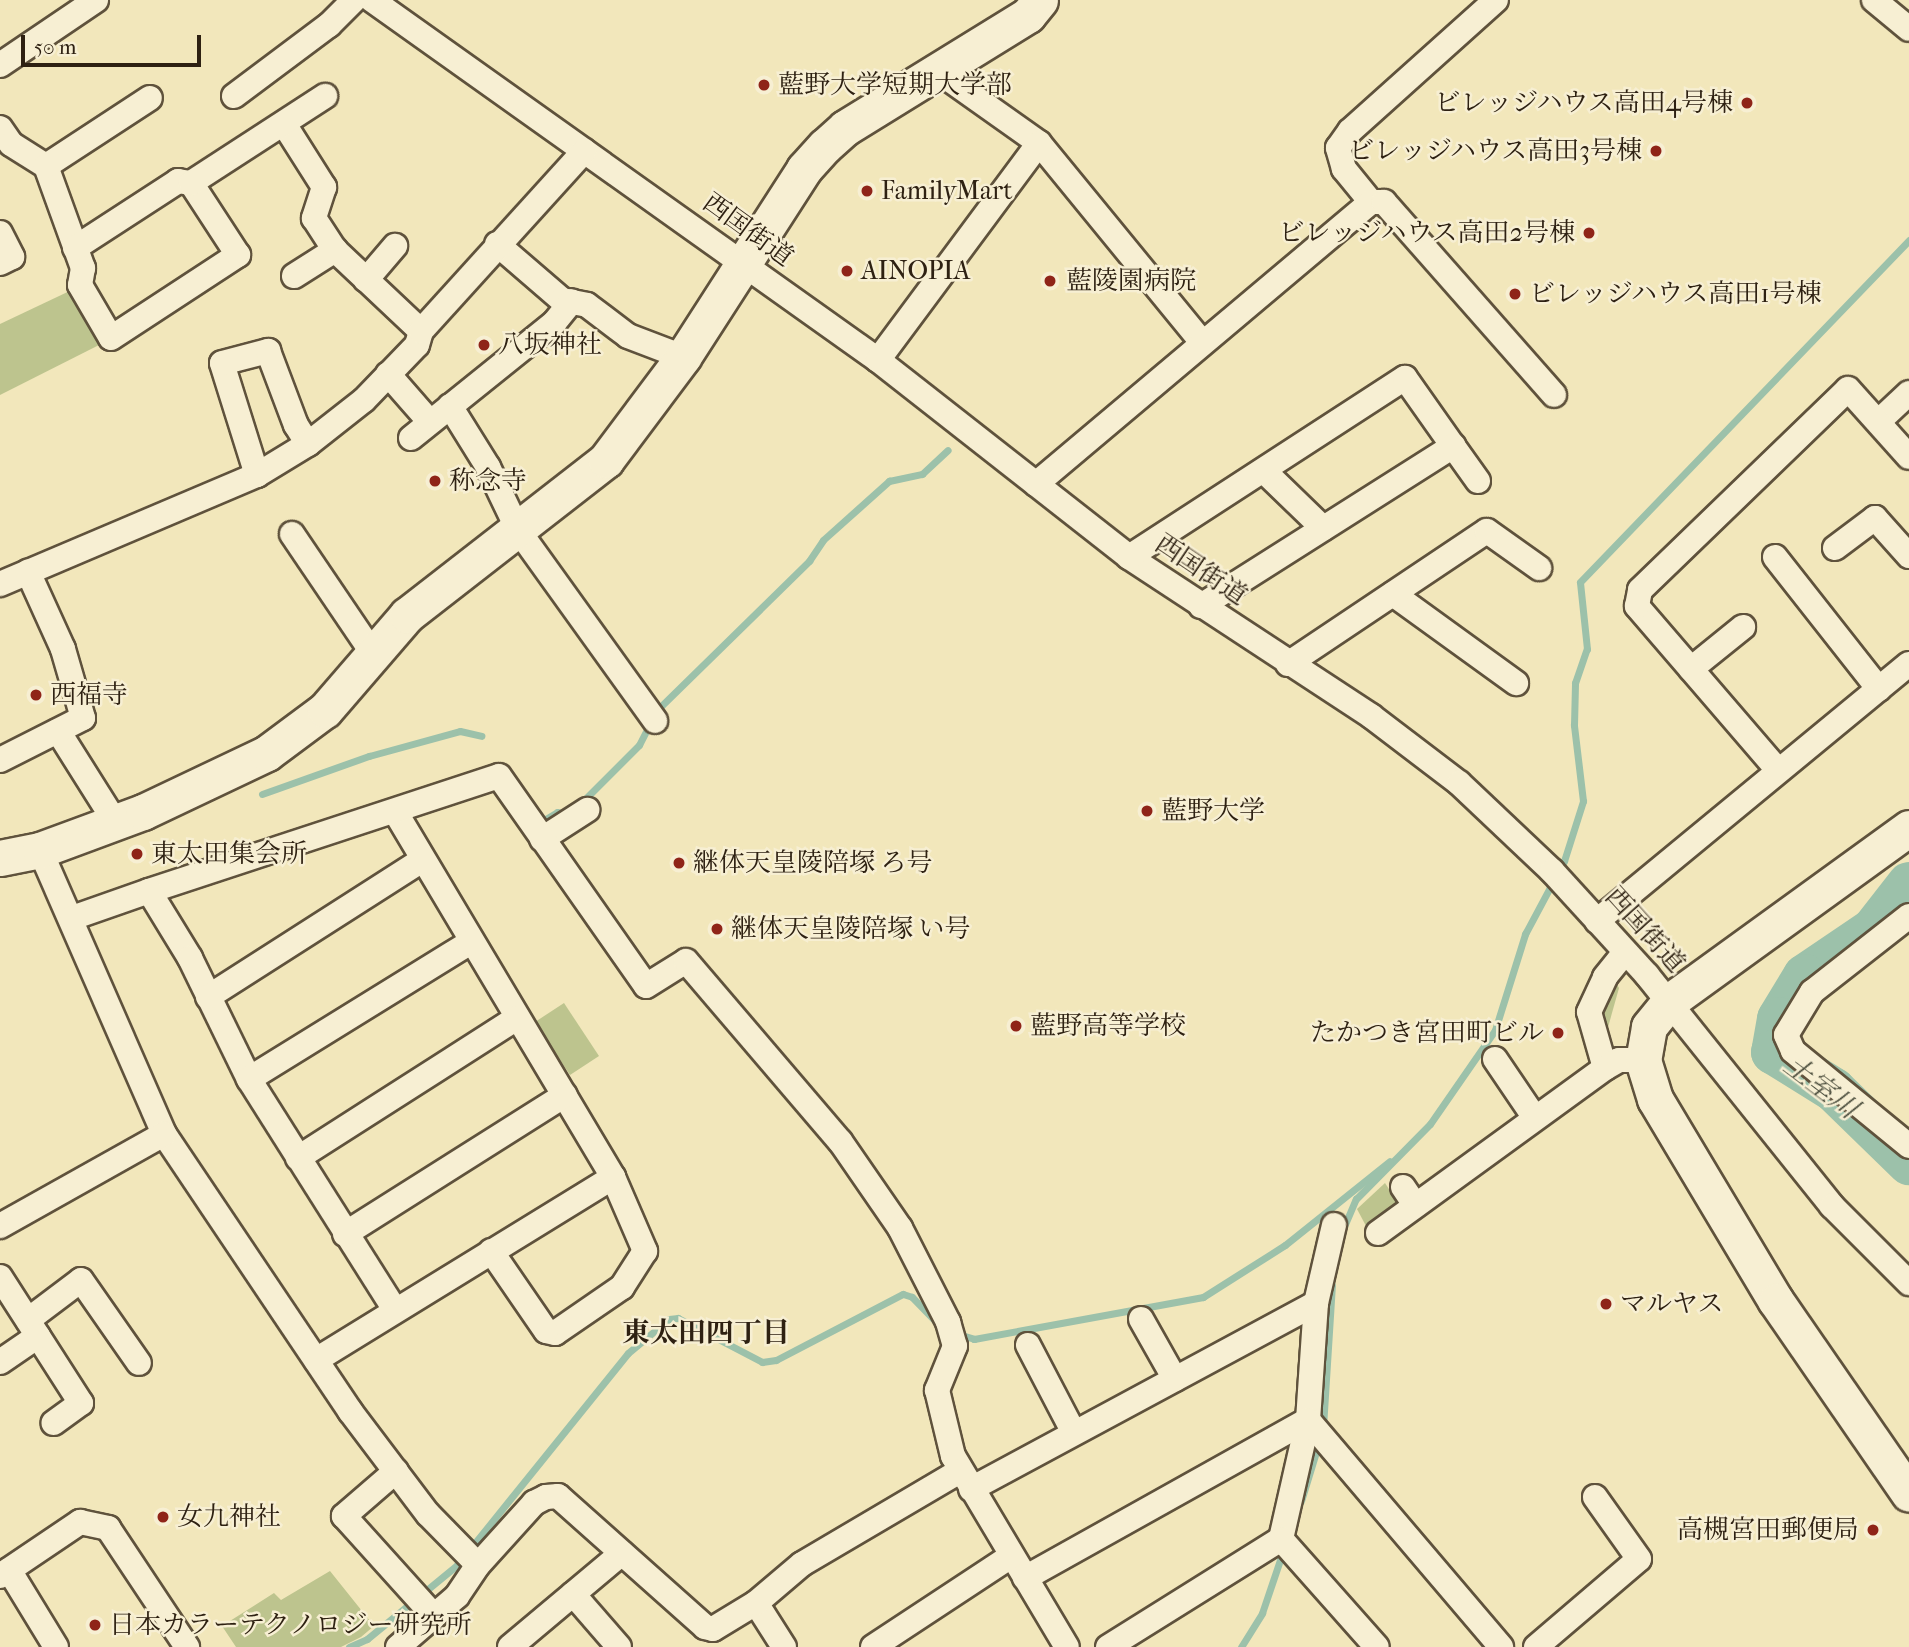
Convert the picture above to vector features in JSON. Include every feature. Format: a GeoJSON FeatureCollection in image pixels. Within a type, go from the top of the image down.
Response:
{"type":"FeatureCollection","features":[{"type":"Feature","properties":{"kind":"street"},"geometry":{"type":"LineString","coordinates":[[0,65],[96,0]]}},
{"type":"Feature","properties":{"kind":"street"},"geometry":{"type":"LineString","coordinates":[[234,96],[329,25],[354,0]]}},
{"type":"Feature","properties":{"kind":"street","name":"西国街道"},"geometry":{"type":"LineString","coordinates":[[372,0],[877,360],[1129,557],[1371,716],[1459,783],[1552,871],[1625,952],[1669,1002],[1832,1206],[1909,1283]]}},
{"type":"Feature","properties":{"kind":"street"},"geometry":{"type":"LineString","coordinates":[[0,858],[40,850],[116,823],[267,752],[325,710],[407,615],[606,460],[682,357],[804,169],[825,146],[845,128],[1028,15],[1040,0]]}},
{"type":"Feature","properties":{"kind":"street"},"geometry":{"type":"LineString","coordinates":[[1371,202],[1344,169],[1338,148],[1350,131],[1496,0]]}},
{"type":"Feature","properties":{"kind":"street"},"geometry":{"type":"LineString","coordinates":[[1874,0],[1909,29]]}},
{"type":"Feature","properties":{"kind":"street"},"geometry":{"type":"LineString","coordinates":[[936,70],[1039,143],[1201,341]]}},
{"type":"Feature","properties":{"kind":"street"},"geometry":{"type":"LineString","coordinates":[[75,248],[178,181],[191,183],[325,96]]}},
{"type":"Feature","properties":{"kind":"street"},"geometry":{"type":"LineString","coordinates":[[46,166],[150,98]]}},
{"type":"Feature","properties":{"kind":"street"},"geometry":{"type":"LineString","coordinates":[[284,124],[324,187],[314,218],[335,250],[421,331]]}},
{"type":"Feature","properties":{"kind":"street"},"geometry":{"type":"LineString","coordinates":[[0,128],[11,144],[35,155],[46,166],[83,268],[80,285],[111,338],[238,255],[191,183]]}},
{"type":"Feature","properties":{"kind":"street"},"geometry":{"type":"LineString","coordinates":[[877,360],[1039,143]]}},
{"type":"Feature","properties":{"kind":"street"},"geometry":{"type":"LineString","coordinates":[[0,584],[257,475],[308,444],[417,345],[421,331],[584,151]]}},
{"type":"Feature","properties":{"kind":"street"},"geometry":{"type":"LineString","coordinates":[[1035,484],[1201,341],[1371,202],[1384,202],[1554,396]]}},
{"type":"Feature","properties":{"kind":"street"},"geometry":{"type":"LineString","coordinates":[[0,233],[12,257],[0,262]]}},
{"type":"Feature","properties":{"kind":"street"},"geometry":{"type":"LineString","coordinates":[[497,244],[562,300],[587,305],[628,336],[682,357]]}},
{"type":"Feature","properties":{"kind":"street"},"geometry":{"type":"LineString","coordinates":[[366,280],[395,246]]}},
{"type":"Feature","properties":{"kind":"street"},"geometry":{"type":"LineString","coordinates":[[294,276],[335,250]]}},
{"type":"Feature","properties":{"kind":"street"},"geometry":{"type":"LineString","coordinates":[[411,438],[554,323],[572,301]]}},
{"type":"Feature","properties":{"kind":"street"},"geometry":{"type":"LineString","coordinates":[[257,475],[222,363],[268,351],[296,425],[308,444]]}},
{"type":"Feature","properties":{"kind":"street"},"geometry":{"type":"LineString","coordinates":[[388,374],[429,421]]}},
{"type":"Feature","properties":{"kind":"street"},"geometry":{"type":"LineString","coordinates":[[1129,557],[1265,472],[1405,378],[1478,481]]}},
{"type":"Feature","properties":{"kind":"street"},"geometry":{"type":"LineString","coordinates":[[1777,769],[1637,606],[1640,590],[1848,389],[1909,457]]}},
{"type":"Feature","properties":{"kind":"street"},"geometry":{"type":"LineString","coordinates":[[1879,421],[1909,393]]}},
{"type":"Feature","properties":{"kind":"street"},"geometry":{"type":"LineString","coordinates":[[450,406],[488,467],[518,530],[653,719]]}},
{"type":"Feature","properties":{"kind":"street"},"geometry":{"type":"LineString","coordinates":[[1200,606],[1453,446]]}},
{"type":"Feature","properties":{"kind":"street"},"geometry":{"type":"LineString","coordinates":[[1265,472],[1323,528]]}},
{"type":"Feature","properties":{"kind":"street"},"geometry":{"type":"LineString","coordinates":[[1835,548],[1875,518],[1909,556]]}},
{"type":"Feature","properties":{"kind":"street"},"geometry":{"type":"LineString","coordinates":[[1289,664],[1487,531],[1539,568]]}},
{"type":"Feature","properties":{"kind":"street"},"geometry":{"type":"LineString","coordinates":[[292,534],[374,655]]}},
{"type":"Feature","properties":{"kind":"street"},"geometry":{"type":"LineString","coordinates":[[1775,557],[1879,689]]}},
{"type":"Feature","properties":{"kind":"street"},"geometry":{"type":"LineString","coordinates":[[0,760],[83,718],[63,649],[28,572]]}},
{"type":"Feature","properties":{"kind":"street"},"geometry":{"type":"LineString","coordinates":[[1393,594],[1516,683]]}},
{"type":"Feature","properties":{"kind":"street"},"geometry":{"type":"LineString","coordinates":[[1691,669],[1744,627]]}},
{"type":"Feature","properties":{"kind":"street"},"geometry":{"type":"LineString","coordinates":[[1597,921],[1777,769],[1909,664]]}},
{"type":"Feature","properties":{"kind":"street"},"geometry":{"type":"LineString","coordinates":[[58,731],[116,823]]}},
{"type":"Feature","properties":{"kind":"street"},"geometry":{"type":"LineString","coordinates":[[72,918],[396,813],[499,776],[646,986],[686,961],[840,1141],[900,1227],[951,1334],[937,1390],[942,1424],[966,1480],[1067,1647]]}},
{"type":"Feature","properties":{"kind":"street"},"geometry":{"type":"LineString","coordinates":[[542,839],[587,810]]}},
{"type":"Feature","properties":{"kind":"street"},"geometry":{"type":"LineString","coordinates":[[396,813],[613,1177],[645,1251],[622,1287],[555,1333],[546,1331],[491,1251]]}},
{"type":"Feature","properties":{"kind":"street"},"geometry":{"type":"LineString","coordinates":[[1909,828],[1669,1002],[1649,1027],[1643,1060],[1655,1100],[1776,1301],[1909,1494]]}},
{"type":"Feature","properties":{"kind":"street"},"geometry":{"type":"LineString","coordinates":[[40,850],[51,885],[72,918],[85,961],[164,1134],[316,1360],[396,1471],[428,1514],[478,1565]]}},
{"type":"Feature","properties":{"kind":"street"},"geometry":{"type":"LineString","coordinates":[[208,997],[422,860]]}},
{"type":"Feature","properties":{"kind":"street"},"geometry":{"type":"LineString","coordinates":[[149,891],[208,997],[249,1079],[394,1308]]}},
{"type":"Feature","properties":{"kind":"street"},"geometry":{"type":"LineString","coordinates":[[1909,916],[1812,992],[1786,1035],[1793,1051],[1909,1146]]}},
{"type":"Feature","properties":{"kind":"street"},"geometry":{"type":"LineString","coordinates":[[249,1079],[471,942]]}},
{"type":"Feature","properties":{"kind":"street"},"geometry":{"type":"LineString","coordinates":[[1605,1068],[1589,1012],[1605,977],[1625,952]]}},
{"type":"Feature","properties":{"kind":"street"},"geometry":{"type":"LineString","coordinates":[[298,1158],[517,1018]]}},
{"type":"Feature","properties":{"kind":"street"},"geometry":{"type":"LineString","coordinates":[[1495,1059],[1535,1118]]}},
{"type":"Feature","properties":{"kind":"street"},"geometry":{"type":"LineString","coordinates":[[1378,1233],[1409,1196],[1535,1118],[1605,1068],[1619,1060],[1643,1060]]}},
{"type":"Feature","properties":{"kind":"street"},"geometry":{"type":"LineString","coordinates":[[345,1234],[565,1095]]}},
{"type":"Feature","properties":{"kind":"street"},"geometry":{"type":"LineString","coordinates":[[0,1226],[164,1134]]}},
{"type":"Feature","properties":{"kind":"street"},"geometry":{"type":"LineString","coordinates":[[316,1360],[394,1308],[613,1177]]}},
{"type":"Feature","properties":{"kind":"street"},"geometry":{"type":"LineString","coordinates":[[1108,1647],[1281,1539],[1308,1420],[1316,1303],[1334,1225]]}},
{"type":"Feature","properties":{"kind":"street"},"geometry":{"type":"LineString","coordinates":[[0,1278],[81,1403],[53,1423]]}},
{"type":"Feature","properties":{"kind":"street"},"geometry":{"type":"LineString","coordinates":[[0,1363],[81,1280],[139,1363]]}},
{"type":"Feature","properties":{"kind":"street"},"geometry":{"type":"LineString","coordinates":[[398,1647],[457,1596],[478,1565],[534,1503],[546,1497],[558,1496],[705,1627],[721,1628],[802,1564],[966,1480],[1074,1433],[1316,1303]]}},
{"type":"Feature","properties":{"kind":"street"},"geometry":{"type":"LineString","coordinates":[[1141,1319],[1175,1379]]}},
{"type":"Feature","properties":{"kind":"street"},"geometry":{"type":"LineString","coordinates":[[1028,1345],[1074,1433]]}},
{"type":"Feature","properties":{"kind":"street"},"geometry":{"type":"LineString","coordinates":[[1025,1578],[1308,1420]]}},
{"type":"Feature","properties":{"kind":"street"},"geometry":{"type":"LineString","coordinates":[[1308,1420],[1502,1647]]}},
{"type":"Feature","properties":{"kind":"street"},"geometry":{"type":"LineString","coordinates":[[396,1471],[344,1516],[434,1616]]}},
{"type":"Feature","properties":{"kind":"street"},"geometry":{"type":"LineString","coordinates":[[1536,1647],[1639,1559],[1595,1497]]}},
{"type":"Feature","properties":{"kind":"street"},"geometry":{"type":"LineString","coordinates":[[56,1647],[4,1573],[80,1522],[108,1528],[187,1647]]}},
{"type":"Feature","properties":{"kind":"street"},"geometry":{"type":"LineString","coordinates":[[1281,1539],[1377,1647]]}},
{"type":"Feature","properties":{"kind":"street"},"geometry":{"type":"LineString","coordinates":[[510,1647],[622,1553]]}},
{"type":"Feature","properties":{"kind":"street"},"geometry":{"type":"LineString","coordinates":[[873,1647],[1012,1556]]}},
{"type":"Feature","properties":{"kind":"street"},"geometry":{"type":"LineString","coordinates":[[573,1594],[618,1647]]}},
{"type":"Feature","properties":{"kind":"street"},"geometry":{"type":"LineString","coordinates":[[756,1603],[784,1647]]}},
{"type":"Feature","properties":{"kind":"green space"},"geometry":{"type":"Polygon","coordinates":[[[76,288],[103,343],[0,395],[0,324],[76,288]]]}},
{"type":"Feature","properties":{"kind":"green space"},"geometry":{"type":"Polygon","coordinates":[[[1616,983],[1619,988],[1605,1038],[1602,1008],[1616,983]]]}},
{"type":"Feature","properties":{"kind":"green space"},"geometry":{"type":"Polygon","coordinates":[[[564,1003],[599,1056],[570,1075],[535,1022],[564,1003]]]}},
{"type":"Feature","properties":{"kind":"green space"},"geometry":{"type":"Polygon","coordinates":[[[1385,1183],[1398,1203],[1366,1226],[1357,1209],[1385,1183]]]}},
{"type":"Feature","properties":{"kind":"green space"},"geometry":{"type":"Polygon","coordinates":[[[330,1571],[374,1626],[361,1637],[341,1647],[236,1647],[222,1626],[274,1593],[281,1600],[330,1571]]]}},
{"type":"Feature","properties":{"kind":"waterway"},"geometry":{"type":"LineString","coordinates":[[1343,1229],[1356,1199],[1430,1124],[1495,1030],[1525,934],[1564,861],[1583,801],[1574,725],[1575,683],[1587,649],[1580,582],[1909,240]]}},
{"type":"Feature","properties":{"kind":"waterway"},"geometry":{"type":"LineString","coordinates":[[655,712],[809,561],[823,540],[889,481],[922,474],[948,450]]}},
{"type":"Feature","properties":{"kind":"waterway"},"geometry":{"type":"LineString","coordinates":[[581,803],[639,745],[650,723]]}},
{"type":"Feature","properties":{"kind":"waterway"},"geometry":{"type":"LineString","coordinates":[[262,794],[369,756],[460,731],[481,736]]}},
{"type":"Feature","properties":{"kind":"waterway"},"geometry":{"type":"LineString","coordinates":[[539,823],[557,812],[565,814]]}},
{"type":"Feature","properties":{"kind":"waterway","name":"土室川"},"geometry":{"type":"LineString","coordinates":[[1909,884],[1873,930],[1805,976],[1779,1019],[1773,1052],[1834,1090],[1909,1163]]}},
{"type":"Feature","properties":{"kind":"waterway"},"geometry":{"type":"LineString","coordinates":[[958,1334],[974,1339],[1203,1297],[1285,1245],[1390,1161]]}},
{"type":"Feature","properties":{"kind":"waterway"},"geometry":{"type":"LineString","coordinates":[[1323,1427],[1332,1285]]}},
{"type":"Feature","properties":{"kind":"waterway"},"geometry":{"type":"LineString","coordinates":[[349,1647],[367,1639],[457,1565],[628,1353],[669,1319],[678,1318],[762,1362],[776,1360],[903,1294],[912,1297],[943,1329]]}},
{"type":"Feature","properties":{"kind":"waterway"},"geometry":{"type":"LineString","coordinates":[[1301,1501],[1319,1442]]}},
{"type":"Feature","properties":{"kind":"waterway"},"geometry":{"type":"LineString","coordinates":[[1241,1647],[1262,1613],[1284,1548]]}},
{"type":"Feature","properties":{"kind":"place","name":"藍野大学短期大学部"},"geometry":{"type":"Point","coordinates":[764,85]}},
{"type":"Feature","properties":{"kind":"place","name":"ビレッジハウス高田4号棟"},"geometry":{"type":"Point","coordinates":[1747,103]}},
{"type":"Feature","properties":{"kind":"place","name":"ビレッジハウス高田3号棟"},"geometry":{"type":"Point","coordinates":[1656,151]}},
{"type":"Feature","properties":{"kind":"place","name":"FamilyMart"},"geometry":{"type":"Point","coordinates":[867,191]}},
{"type":"Feature","properties":{"kind":"place","name":"ビレッジハウス高田2号棟"},"geometry":{"type":"Point","coordinates":[1589,233]}},
{"type":"Feature","properties":{"kind":"place","name":"AINOPIA"},"geometry":{"type":"Point","coordinates":[847,271]}},
{"type":"Feature","properties":{"kind":"place","name":"藍陵園病院"},"geometry":{"type":"Point","coordinates":[1050,281]}},
{"type":"Feature","properties":{"kind":"place","name":"ビレッジハウス高田1号棟"},"geometry":{"type":"Point","coordinates":[1515,294]}},
{"type":"Feature","properties":{"kind":"place","name":"八坂神社"},"geometry":{"type":"Point","coordinates":[484,345]}},
{"type":"Feature","properties":{"kind":"place","name":"称念寺"},"geometry":{"type":"Point","coordinates":[435,481]}},
{"type":"Feature","properties":{"kind":"place","name":"西福寺"},"geometry":{"type":"Point","coordinates":[36,695]}},
{"type":"Feature","properties":{"kind":"place","name":"藍野大学"},"geometry":{"type":"Point","coordinates":[1147,811]}},
{"type":"Feature","properties":{"kind":"place","name":"東太田集会所"},"geometry":{"type":"Point","coordinates":[137,854]}},
{"type":"Feature","properties":{"kind":"place","name":"継体天皇陵陪塚 ろ号"},"geometry":{"type":"Point","coordinates":[679,863]}},
{"type":"Feature","properties":{"kind":"place","name":"継体天皇陵陪塚 い号"},"geometry":{"type":"Point","coordinates":[717,929]}},
{"type":"Feature","properties":{"kind":"place","name":"藍野高等学校"},"geometry":{"type":"Point","coordinates":[1016,1026]}},
{"type":"Feature","properties":{"kind":"place","name":"たかつき宮田町ビル"},"geometry":{"type":"Point","coordinates":[1558,1033]}},
{"type":"Feature","properties":{"kind":"place","name":"マルヤス"},"geometry":{"type":"Point","coordinates":[1606,1304]}},
{"type":"Feature","properties":{"kind":"place","name":"女九神社"},"geometry":{"type":"Point","coordinates":[163,1517]}},
{"type":"Feature","properties":{"kind":"place","name":"高槻宮田郵便局"},"geometry":{"type":"Point","coordinates":[1873,1530]}},
{"type":"Feature","properties":{"kind":"place","name":"日本カラーテクノロジー研究所"},"geometry":{"type":"Point","coordinates":[95,1625]}},
{"type":"Feature","properties":{"kind":"district","name":"東太田四丁目"},"geometry":{"type":"Point","coordinates":[706,1333]}}]}
